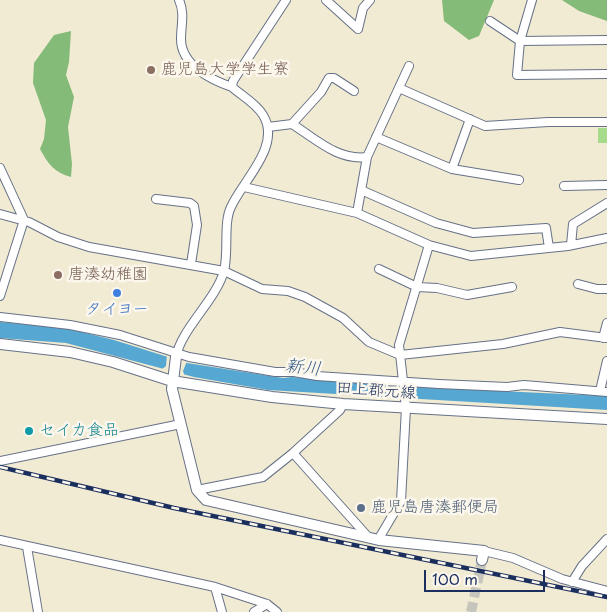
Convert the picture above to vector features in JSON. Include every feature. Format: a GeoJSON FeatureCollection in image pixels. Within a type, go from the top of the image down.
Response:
{"type":"FeatureCollection","features":[{"type":"Feature","properties":{"kind":"street"},"geometry":{"type":"LineString","coordinates":[[179,0],[183,13],[181,41],[188,60],[203,73],[218,83],[232,87],[258,107],[264,115],[269,138],[244,186],[230,208],[224,271],[177,355],[172,378],[197,490],[206,500],[373,539],[513,558],[572,582],[607,591]]}},
{"type":"Feature","properties":{"kind":"street"},"geometry":{"type":"LineString","coordinates":[[232,87],[286,0]]}},
{"type":"Feature","properties":{"kind":"street"},"geometry":{"type":"LineString","coordinates":[[326,0],[358,29],[364,8],[370,0]]}},
{"type":"Feature","properties":{"kind":"street"},"geometry":{"type":"LineString","coordinates":[[532,0],[520,41],[517,75],[607,74]]}},
{"type":"Feature","properties":{"kind":"street"},"geometry":{"type":"LineString","coordinates":[[490,21],[520,41],[607,40]]}},
{"type":"Feature","properties":{"kind":"street"},"geometry":{"type":"LineString","coordinates":[[357,213],[367,157],[409,66]]}},
{"type":"Feature","properties":{"kind":"street"},"geometry":{"type":"LineString","coordinates":[[292,124],[321,92],[329,78],[334,78],[354,91]]}},
{"type":"Feature","properties":{"kind":"street"},"geometry":{"type":"LineString","coordinates":[[399,88],[485,126],[548,122],[607,122]]}},
{"type":"Feature","properties":{"kind":"street"},"geometry":{"type":"LineString","coordinates":[[452,169],[470,119]]}},
{"type":"Feature","properties":{"kind":"street"},"geometry":{"type":"LineString","coordinates":[[268,127],[292,124],[342,156],[353,159],[367,157]]}},
{"type":"Feature","properties":{"kind":"street"},"geometry":{"type":"LineString","coordinates":[[376,137],[452,169],[519,180]]}},
{"type":"Feature","properties":{"kind":"street"},"geometry":{"type":"LineString","coordinates":[[0,168],[24,220],[0,296]]}},
{"type":"Feature","properties":{"kind":"street"},"geometry":{"type":"LineString","coordinates":[[564,186],[607,185]]}},
{"type":"Feature","properties":{"kind":"street"},"geometry":{"type":"LineString","coordinates":[[244,186],[357,213],[429,245],[470,256],[549,248],[607,238]]}},
{"type":"Feature","properties":{"kind":"street"},"geometry":{"type":"LineString","coordinates":[[361,190],[436,223],[473,233],[546,228],[549,248]]}},
{"type":"Feature","properties":{"kind":"street"},"geometry":{"type":"LineString","coordinates":[[156,199],[190,203],[194,206],[197,225],[191,264]]}},
{"type":"Feature","properties":{"kind":"street"},"geometry":{"type":"LineString","coordinates":[[571,245],[573,224],[607,203]]}},
{"type":"Feature","properties":{"kind":"street"},"geometry":{"type":"LineString","coordinates":[[0,214],[24,220],[58,237],[90,247],[224,271],[262,289],[288,292],[305,297],[343,318],[369,342],[400,355],[504,344],[560,332],[605,338],[607,323]]}},
{"type":"Feature","properties":{"kind":"street"},"geometry":{"type":"LineString","coordinates":[[373,539],[401,501],[405,406],[399,345],[429,245]]}},
{"type":"Feature","properties":{"kind":"street"},"geometry":{"type":"LineString","coordinates":[[379,269],[417,286],[437,288],[467,295],[512,287]]}},
{"type":"Feature","properties":{"kind":"street"},"geometry":{"type":"LineString","coordinates":[[578,284],[597,289],[607,289]]}},
{"type":"Feature","properties":{"kind":"street"},"geometry":{"type":"LineString","coordinates":[[0,317],[70,325],[120,335],[177,355],[275,372],[294,372],[316,376],[507,387],[524,385],[604,392],[607,361]]}},
{"type":"Feature","properties":{"kind":"street","name":"田上郡元線"},"geometry":{"type":"LineString","coordinates":[[0,344],[70,352],[172,378],[272,397],[343,404],[607,418]]}},
{"type":"Feature","properties":{"kind":"street"},"geometry":{"type":"LineString","coordinates":[[197,490],[263,477],[293,453],[343,404]]}},
{"type":"Feature","properties":{"kind":"street"},"geometry":{"type":"LineString","coordinates":[[0,461],[181,424]]}},
{"type":"Feature","properties":{"kind":"street"},"geometry":{"type":"LineString","coordinates":[[293,453],[373,539]]}},
{"type":"Feature","properties":{"kind":"street"},"geometry":{"type":"LineString","coordinates":[[572,582],[582,566],[607,538]]}},
{"type":"Feature","properties":{"kind":"street"},"geometry":{"type":"LineString","coordinates":[[0,540],[149,571],[215,587],[267,604],[276,612]]}},
{"type":"Feature","properties":{"kind":"street"},"geometry":{"type":"LineString","coordinates":[[27,547],[38,612]]}},
{"type":"Feature","properties":{"kind":"street"},"geometry":{"type":"LineString","coordinates":[[215,587],[222,612]]}},
{"type":"Feature","properties":{"kind":"street"},"geometry":{"type":"LineString","coordinates":[[254,612],[267,604]]}},
{"type":"Feature","properties":{"kind":"green space"},"geometry":{"type":"Polygon","coordinates":[[[442,0],[494,0],[479,36],[469,40],[444,21],[442,0]]]}},
{"type":"Feature","properties":{"kind":"green space"},"geometry":{"type":"Polygon","coordinates":[[[562,0],[607,0],[607,21],[579,11],[562,0]]]}},
{"type":"Feature","properties":{"kind":"green space"},"geometry":{"type":"Polygon","coordinates":[[[71,31],[69,62],[66,75],[74,97],[68,127],[72,164],[71,177],[52,167],[40,149],[44,139],[46,120],[33,83],[34,63],[54,35],[71,31]]]}},
{"type":"Feature","properties":{"kind":"green space"},"geometry":{"type":"Polygon","coordinates":[[[598,128],[607,128],[607,143],[598,143],[598,128]]]}},
{"type":"Feature","properties":{"kind":"water"},"geometry":{"type":"Polygon","coordinates":[[[0,322],[65,328],[114,340],[187,363],[283,378],[292,377],[414,387],[607,396],[607,410],[268,390],[194,377],[66,343],[0,338],[0,322]]]}},
{"type":"Feature","properties":{"kind":"pier"},"geometry":{"type":"Polygon","coordinates":[[[167,354],[187,361],[183,371],[185,377],[161,370],[166,366],[167,354]]]}},
{"type":"Feature","properties":{"kind":"tunnel"},"geometry":{"type":"LineString","coordinates":[[471,612],[482,560]]}},
{"type":"Feature","properties":{"kind":"railway"},"geometry":{"type":"LineString","coordinates":[[0,467],[174,508],[607,597]]}},
{"type":"Feature","properties":{"kind":"place","name":"鹿児島大学学生寮"},"geometry":{"type":"Point","coordinates":[151,70]}},
{"type":"Feature","properties":{"kind":"place","name":"唐湊幼稚園"},"geometry":{"type":"Point","coordinates":[58,275]}},
{"type":"Feature","properties":{"kind":"place","name":"タイヨー"},"geometry":{"type":"Point","coordinates":[117,293]}},
{"type":"Feature","properties":{"kind":"place","name":"セイカ食品"},"geometry":{"type":"Point","coordinates":[29,431]}},
{"type":"Feature","properties":{"kind":"place","name":"鹿児島唐湊郵便局"},"geometry":{"type":"Point","coordinates":[361,508]}},
{"type":"Feature","properties":{"kind":"water label","name":"新川"},"geometry":{"type":"Point","coordinates":[303,368]}}]}
